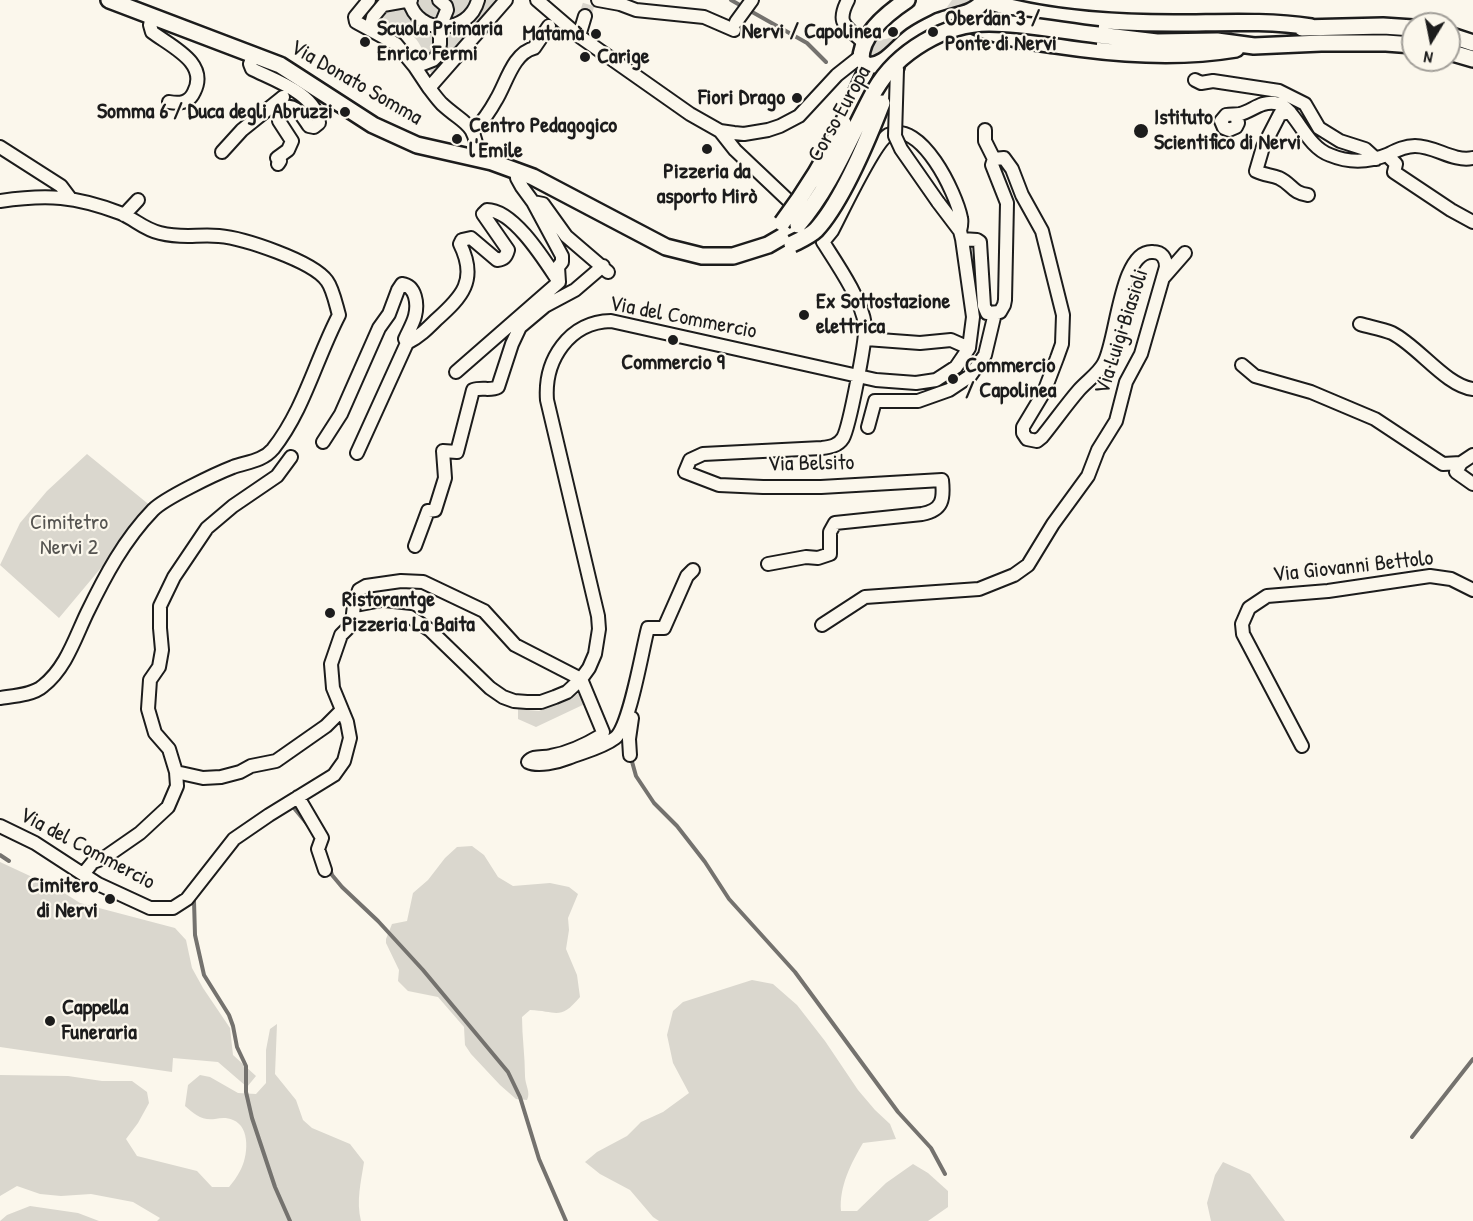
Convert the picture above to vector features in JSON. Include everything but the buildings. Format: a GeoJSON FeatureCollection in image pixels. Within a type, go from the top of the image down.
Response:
{"type":"FeatureCollection","features":[{"type":"Feature","properties":{"kind":"main road","name":"Via Donato Somma"},"geometry":{"type":"LineString","coordinates":[[109,0],[289,69],[374,125],[417,145],[478,158],[517,170],[666,247],[702,256],[718,257],[771,251],[792,244],[814,232],[826,217],[870,134],[897,69],[896,61],[902,44]]}},
{"type":"Feature","properties":{"kind":"main road"},"geometry":{"type":"LineString","coordinates":[[747,253],[782,223],[816,174],[843,123],[876,27],[907,0]]}},
{"type":"Feature","properties":{"kind":"main road"},"geometry":{"type":"LineString","coordinates":[[863,63],[881,63],[902,44],[926,28],[973,11],[984,0],[1027,10],[1099,21],[1279,22],[1311,27]]}},
{"type":"Feature","properties":{"kind":"main road"},"geometry":{"type":"LineString","coordinates":[[954,17],[992,33],[1016,39],[1123,54],[1190,54],[1254,46]]}},
{"type":"Feature","properties":{"kind":"main road","name":"Corso Europa"},"geometry":{"type":"LineString","coordinates":[[747,253],[768,245],[798,225],[823,192],[876,89],[888,72],[922,43],[958,28],[988,23],[1157,42],[1217,41],[1254,46],[1331,43],[1401,44]]}},
{"type":"Feature","properties":{"kind":"main road","name":"Corso Europa"},"geometry":{"type":"LineString","coordinates":[[1098,35],[1280,30],[1311,27],[1401,27]]}},
{"type":"Feature","properties":{"kind":"street"},"geometry":{"type":"LineString","coordinates":[[369,0],[355,19],[396,44],[441,103],[465,121],[474,131],[478,158]]}},
{"type":"Feature","properties":{"kind":"street"},"geometry":{"type":"LineString","coordinates":[[370,29],[373,17],[383,5],[410,0],[415,14],[423,22],[440,27],[454,26],[464,21],[472,14],[478,2],[492,16]]}},
{"type":"Feature","properties":{"kind":"street"},"geometry":{"type":"LineString","coordinates":[[415,67],[434,60],[438,55],[440,27],[447,10],[439,0]]}},
{"type":"Feature","properties":{"kind":"street"},"geometry":{"type":"LineString","coordinates":[[429,88],[506,0]]}},
{"type":"Feature","properties":{"kind":"street"},"geometry":{"type":"LineString","coordinates":[[537,0],[579,36],[690,114],[720,131],[735,150],[791,203]]}},
{"type":"Feature","properties":{"kind":"street"},"geometry":{"type":"LineString","coordinates":[[598,0],[636,10],[704,17],[735,26],[752,0]]}},
{"type":"Feature","properties":{"kind":"street"},"geometry":{"type":"LineString","coordinates":[[720,131],[744,134],[780,126],[799,116],[837,75],[863,63],[842,19],[841,13],[848,0]]}},
{"type":"Feature","properties":{"kind":"street"},"geometry":{"type":"LineString","coordinates":[[152,16],[150,25],[152,32],[193,62],[198,74],[194,93],[188,100],[180,104],[170,102]]}},
{"type":"Feature","properties":{"kind":"street"},"geometry":{"type":"LineString","coordinates":[[579,36],[585,16]]}},
{"type":"Feature","properties":{"kind":"street"},"geometry":{"type":"LineString","coordinates":[[474,131],[496,101],[520,56],[524,51],[534,48],[549,26]]}},
{"type":"Feature","properties":{"kind":"street"},"geometry":{"type":"LineString","coordinates":[[254,54],[250,64],[252,69],[306,99],[318,116],[319,123],[314,127],[309,126],[298,110],[285,107],[281,110],[279,121],[292,141],[288,150],[277,158],[280,161],[278,164]]}},
{"type":"Feature","properties":{"kind":"street"},"geometry":{"type":"LineString","coordinates":[[897,69],[895,136],[961,235],[980,242],[984,306],[987,313],[996,313]]}},
{"type":"Feature","properties":{"kind":"street"},"geometry":{"type":"LineString","coordinates":[[1195,80],[1201,83],[1214,81],[1280,91],[1305,104],[1319,128],[1340,141],[1365,149],[1396,164],[1394,172],[1473,222]]}},
{"type":"Feature","properties":{"kind":"street"},"geometry":{"type":"LineString","coordinates":[[222,152],[242,130],[283,97]]}},
{"type":"Feature","properties":{"kind":"street"},"geometry":{"type":"LineString","coordinates":[[1236,115],[1259,105],[1274,102],[1285,106],[1316,148],[1326,154],[1349,160],[1381,157],[1416,146],[1452,158],[1464,160],[1473,158]]}},
{"type":"Feature","properties":{"kind":"street"},"geometry":{"type":"LineString","coordinates":[[1290,112],[1280,114],[1263,147],[1256,171],[1280,178],[1298,193],[1308,195]]}},
{"type":"Feature","properties":{"kind":"street"},"geometry":{"type":"LineString","coordinates":[[857,377],[866,339],[865,323],[847,280],[823,242],[832,231],[879,144],[887,136],[899,133],[914,138],[933,159],[947,183],[962,219],[961,235],[973,317],[969,348],[951,340],[920,343],[866,339]]}},
{"type":"Feature","properties":{"kind":"street","name":"Via Luigi Biasioli"},"geometry":{"type":"LineString","coordinates":[[868,427],[876,401],[918,401],[949,390],[970,376],[985,355],[996,313],[1002,309],[1005,300],[1007,209],[1005,196],[993,168],[994,159],[985,136]]}},
{"type":"Feature","properties":{"kind":"street"},"geometry":{"type":"LineString","coordinates":[[0,147],[61,186],[70,198]]}},
{"type":"Feature","properties":{"kind":"street","name":"Via Luigi Biasioli"},"geometry":{"type":"LineString","coordinates":[[822,625],[865,597],[979,589],[1014,575],[1028,565],[1053,524],[1088,476],[1098,450],[1116,421],[1126,382],[1141,354],[1150,317],[1164,277],[1166,261],[1160,253],[1145,252],[1131,266],[1125,281],[1113,341],[1104,365],[1079,390],[1042,437],[1037,441],[1027,439],[1023,430],[1025,423],[1044,392],[1062,344],[1063,315],[1042,231],[1022,195],[1009,164],[1004,158],[994,159]]}},
{"type":"Feature","properties":{"kind":"street"},"geometry":{"type":"LineString","coordinates":[[517,170],[517,177],[522,187],[533,202],[561,256],[562,262],[558,267],[559,282]]}},
{"type":"Feature","properties":{"kind":"street"},"geometry":{"type":"LineString","coordinates":[[0,201],[16,198],[70,198],[93,203],[124,215],[147,230],[182,238],[234,237],[310,267],[327,281],[339,315],[311,381],[273,449],[263,458],[231,468],[175,495],[154,508],[117,556],[57,672],[42,688],[0,698]]}},
{"type":"Feature","properties":{"kind":"street"},"geometry":{"type":"LineString","coordinates":[[124,215],[138,200]]}},
{"type":"Feature","properties":{"kind":"street"},"geometry":{"type":"LineString","coordinates":[[415,546],[428,511],[435,510],[443,487],[443,451],[457,452],[473,390],[498,387],[520,327],[546,306],[606,269],[566,236],[543,204],[533,202]]}},
{"type":"Feature","properties":{"kind":"street"},"geometry":{"type":"LineString","coordinates":[[407,343],[417,338],[456,303],[466,286],[469,269],[460,244],[462,240],[471,238],[497,260],[507,255],[508,250],[483,214],[487,210],[493,210],[509,218],[524,234],[559,282]]}},
{"type":"Feature","properties":{"kind":"street"},"geometry":{"type":"LineString","coordinates":[[1164,277],[1185,254]]}},
{"type":"Feature","properties":{"kind":"street"},"geometry":{"type":"LineString","coordinates":[[456,372],[559,282]]}},
{"type":"Feature","properties":{"kind":"street"},"geometry":{"type":"LineString","coordinates":[[323,442],[341,414],[379,328],[389,314],[398,290],[402,284],[409,285],[414,291],[416,315],[405,339],[407,343],[357,453]]}},
{"type":"Feature","properties":{"kind":"street","name":"Via del Commercio"},"geometry":{"type":"LineString","coordinates":[[0,826],[35,843],[98,884],[150,908],[173,908],[187,899],[234,840],[334,775],[344,761],[350,738],[347,722],[333,688],[332,664],[337,642],[352,622],[357,619],[374,615],[397,614],[410,617],[430,630],[502,697],[514,701],[541,702],[567,692],[589,668],[595,654],[599,629],[598,616],[546,393],[551,368],[566,340],[576,331],[588,325],[611,321],[857,377],[892,382],[927,382],[952,371],[963,360],[969,348]]}},
{"type":"Feature","properties":{"kind":"street"},"geometry":{"type":"LineString","coordinates":[[1360,324],[1391,333],[1458,385],[1473,389]]}},
{"type":"Feature","properties":{"kind":"street"},"geometry":{"type":"LineString","coordinates":[[1242,365],[1255,376],[1311,392],[1375,419],[1439,462],[1448,465],[1461,463],[1473,455]]}},
{"type":"Feature","properties":{"kind":"street","name":"Via Belsito"},"geometry":{"type":"LineString","coordinates":[[768,564],[807,557],[818,558],[830,554],[832,546],[830,532],[835,523],[934,512],[941,504],[942,480],[821,487],[763,487],[719,485],[685,472],[690,460],[703,454],[835,446],[843,438],[850,416],[857,377]]}},
{"type":"Feature","properties":{"kind":"street"},"geometry":{"type":"LineString","coordinates":[[84,873],[93,862],[104,858],[140,833],[168,807],[177,786],[176,772],[169,749],[155,733],[148,709],[150,680],[159,667],[162,650],[160,606],[174,577],[207,528],[256,489],[277,476],[291,457]]}},
{"type":"Feature","properties":{"kind":"street"},"geometry":{"type":"LineString","coordinates":[[1461,463],[1456,472],[1473,484]]}},
{"type":"Feature","properties":{"kind":"street"},"geometry":{"type":"LineString","coordinates":[[581,679],[602,728],[602,735],[556,755],[530,758],[528,762],[530,764],[560,761],[615,738],[624,725],[648,628],[664,628],[687,576],[693,570]]}},
{"type":"Feature","properties":{"kind":"street","name":"Via Giovanni Bettolo"},"geometry":{"type":"LineString","coordinates":[[1302,746],[1243,634],[1242,624],[1249,608],[1268,596],[1348,589],[1430,576],[1451,579],[1473,590]]}},
{"type":"Feature","properties":{"kind":"street","name":"Via del Commercio"},"geometry":{"type":"LineString","coordinates":[[352,622],[359,590],[366,586],[401,581],[423,582],[484,611],[515,645],[581,679]]}},
{"type":"Feature","properties":{"kind":"street"},"geometry":{"type":"LineString","coordinates":[[630,705],[632,713],[630,755]]}},
{"type":"Feature","properties":{"kind":"street"},"geometry":{"type":"LineString","coordinates":[[176,772],[203,778],[220,777],[240,772],[250,766],[276,761],[326,726],[342,710]]}},
{"type":"Feature","properties":{"kind":"street"},"geometry":{"type":"LineString","coordinates":[[298,798],[322,838],[318,849],[325,870]]}},
{"type":"Feature","properties":{"kind":"green space"},"geometry":{"type":"Polygon","coordinates":[[[380,0],[497,0],[434,75],[428,68],[420,45],[409,33],[386,25],[369,25],[363,20],[380,0]]]}},
{"type":"Feature","properties":{"kind":"green space"},"geometry":{"type":"Polygon","coordinates":[[[952,0],[975,0],[973,6],[942,14],[952,0]]]}},
{"type":"Feature","properties":{"kind":"green space"},"geometry":{"type":"Polygon","coordinates":[[[904,33],[885,54],[873,57],[870,55],[869,47],[874,40],[904,33]]]}},
{"type":"Feature","properties":{"kind":"green space","name":"Cimitetro Nervi 2"},"geometry":{"type":"Polygon","coordinates":[[[87,454],[152,507],[59,618],[0,565],[20,523],[47,491],[87,454]]]}},
{"type":"Feature","properties":{"kind":"green space"},"geometry":{"type":"Polygon","coordinates":[[[582,692],[589,702],[536,727],[518,719],[518,709],[539,711],[582,692]]]}},
{"type":"Feature","properties":{"kind":"green space"},"geometry":{"type":"Polygon","coordinates":[[[472,846],[484,855],[498,877],[513,886],[550,883],[569,887],[578,894],[568,918],[566,949],[577,975],[580,997],[563,1012],[530,1010],[522,1017],[527,1100],[516,1099],[471,1054],[465,1045],[464,1027],[438,997],[408,991],[398,981],[399,970],[386,943],[392,924],[407,921],[413,893],[428,880],[457,847],[472,846]]]}},
{"type":"Feature","properties":{"kind":"green space"},"geometry":{"type":"Polygon","coordinates":[[[0,862],[58,889],[80,903],[175,928],[186,940],[192,968],[203,988],[230,1028],[233,1055],[256,1076],[247,1087],[218,1062],[173,1058],[172,1072],[0,1047],[0,862]]]}},
{"type":"Feature","properties":{"kind":"green space"},"geometry":{"type":"Polygon","coordinates":[[[752,980],[773,984],[797,1005],[858,1090],[890,1124],[896,1139],[863,1143],[844,1184],[841,1211],[857,1211],[886,1183],[913,1164],[928,1173],[948,1191],[948,1207],[928,1221],[659,1221],[630,1190],[600,1174],[585,1162],[597,1152],[627,1136],[641,1122],[663,1112],[689,1093],[673,1063],[667,1035],[673,1011],[683,1002],[752,980]]]}},
{"type":"Feature","properties":{"kind":"green space"},"geometry":{"type":"Polygon","coordinates":[[[277,1024],[275,1074],[296,1100],[303,1120],[312,1128],[350,1144],[364,1162],[359,1199],[361,1221],[157,1221],[160,1218],[133,1202],[91,1194],[61,1196],[40,1194],[17,1186],[0,1196],[0,1075],[68,1076],[102,1081],[132,1081],[147,1092],[149,1103],[126,1139],[137,1156],[197,1171],[212,1187],[229,1187],[239,1173],[245,1158],[246,1143],[243,1129],[230,1119],[206,1119],[192,1112],[185,1106],[188,1085],[200,1075],[210,1077],[238,1093],[256,1094],[266,1083],[266,1050],[270,1029],[277,1024]]]}},
{"type":"Feature","properties":{"kind":"green space"},"geometry":{"type":"Polygon","coordinates":[[[1223,1162],[1250,1174],[1285,1221],[1211,1221],[1207,1203],[1215,1175],[1223,1162]]]}},
{"type":"Feature","properties":{"kind":"green space"},"geometry":{"type":"Polygon","coordinates":[[[30,1206],[78,1213],[99,1221],[0,1221],[7,1215],[30,1206]]]}},
{"type":"Feature","properties":{"kind":"waterway"},"geometry":{"type":"LineString","coordinates":[[731,0],[807,43],[826,62]]}},
{"type":"Feature","properties":{"kind":"waterway"},"geometry":{"type":"LineString","coordinates":[[631,758],[636,776],[654,803],[677,826],[705,862],[729,899],[795,972],[898,1112],[931,1148],[945,1174]]}},
{"type":"Feature","properties":{"kind":"waterway"},"geometry":{"type":"LineString","coordinates":[[294,808],[308,825]]}},
{"type":"Feature","properties":{"kind":"waterway"},"geometry":{"type":"LineString","coordinates":[[0,855],[9,861]]}},
{"type":"Feature","properties":{"kind":"waterway"},"geometry":{"type":"LineString","coordinates":[[330,869],[342,887],[378,921],[423,970],[508,1072],[520,1097],[539,1159],[566,1221]]}},
{"type":"Feature","properties":{"kind":"waterway"},"geometry":{"type":"LineString","coordinates":[[194,901],[195,935],[204,975],[229,1015],[233,1026],[237,1047],[246,1066],[246,1092],[252,1118],[275,1187],[290,1221]]}},
{"type":"Feature","properties":{"kind":"waterway"},"geometry":{"type":"LineString","coordinates":[[1412,1137],[1473,1059]]}},
{"type":"Feature","properties":{"kind":"tunnel"},"geometry":{"type":"LineString","coordinates":[[585,16],[590,0]]}},
{"type":"Feature","properties":{"kind":"place","name":"Nervi / Capolinea"},"geometry":{"type":"Point","coordinates":[893,32]}},
{"type":"Feature","properties":{"kind":"place","name":"Oberdan 3 / Ponte di Nervi"},"geometry":{"type":"Point","coordinates":[933,32]}},
{"type":"Feature","properties":{"kind":"place","name":"Matamà"},"geometry":{"type":"Point","coordinates":[596,34]}},
{"type":"Feature","properties":{"kind":"place","name":"Scuola Primaria Enrico Fermi"},"geometry":{"type":"Point","coordinates":[365,42]}},
{"type":"Feature","properties":{"kind":"place","name":"Carige"},"geometry":{"type":"Point","coordinates":[585,57]}},
{"type":"Feature","properties":{"kind":"place","name":"Fiori Drago"},"geometry":{"type":"Point","coordinates":[797,98]}},
{"type":"Feature","properties":{"kind":"place","name":"Somma 6 / Duca degli Abruzzi"},"geometry":{"type":"Point","coordinates":[345,112]}},
{"type":"Feature","properties":{"kind":"place","name":"Istituto Scientifico di Nervi"},"geometry":{"type":"Point","coordinates":[1141,131]}},
{"type":"Feature","properties":{"kind":"place","name":"Centro Pedagogico l'Emile"},"geometry":{"type":"Point","coordinates":[457,139]}},
{"type":"Feature","properties":{"kind":"place","name":"Pizzeria da asporto Mirò"},"geometry":{"type":"Point","coordinates":[707,149]}},
{"type":"Feature","properties":{"kind":"place","name":"Ex Sottostazione elettrica"},"geometry":{"type":"Point","coordinates":[804,315]}},
{"type":"Feature","properties":{"kind":"place","name":"Commercio 9"},"geometry":{"type":"Point","coordinates":[673,340]}},
{"type":"Feature","properties":{"kind":"place","name":"Commercio / Capolinea"},"geometry":{"type":"Point","coordinates":[953,379]}},
{"type":"Feature","properties":{"kind":"place","name":"Ristorantge Pizzeria La Baita"},"geometry":{"type":"Point","coordinates":[330,613]}},
{"type":"Feature","properties":{"kind":"place","name":"Cimitero di Nervi"},"geometry":{"type":"Point","coordinates":[110,899]}},
{"type":"Feature","properties":{"kind":"place","name":"Cappella Funeraria"},"geometry":{"type":"Point","coordinates":[50,1021]}}]}
